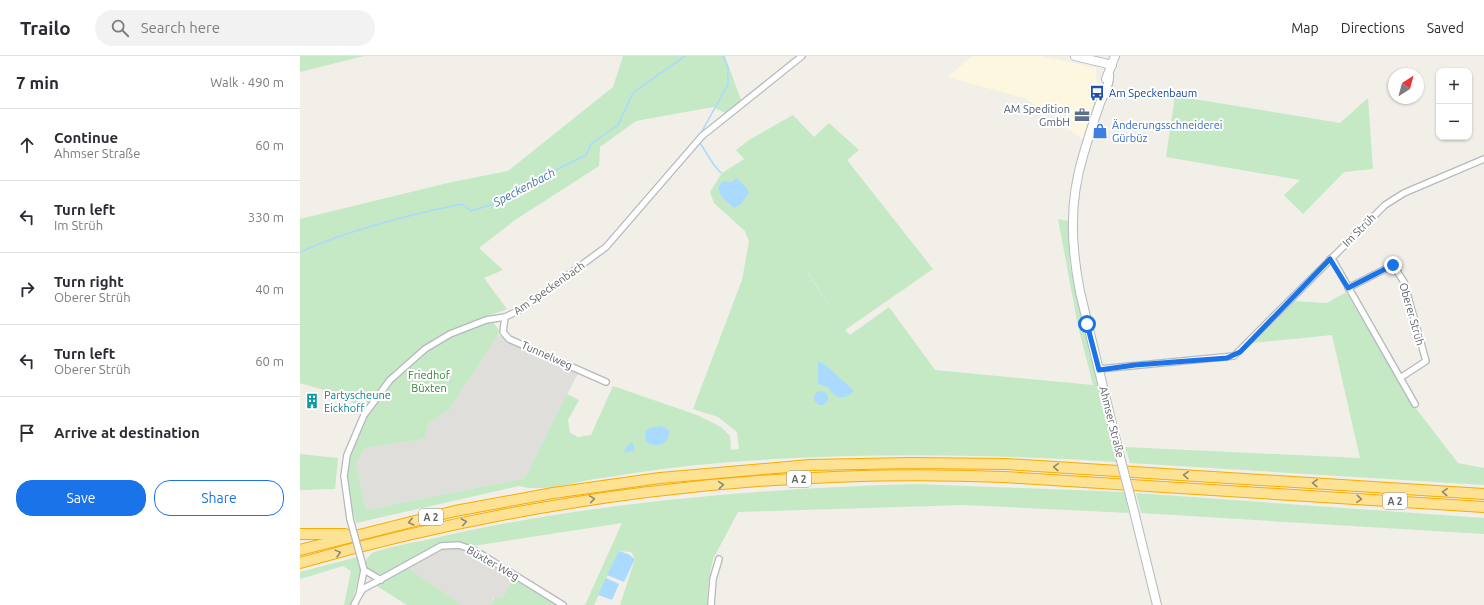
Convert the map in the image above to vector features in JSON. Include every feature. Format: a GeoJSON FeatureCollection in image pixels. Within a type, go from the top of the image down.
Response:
{"type":"FeatureCollection","features":[{"type":"Feature","properties":{"kind":"highway","name":"A 2"},"geometry":{"type":"LineString","coordinates":[[300,550],[359,534],[456,511],[595,486],[735,471],[846,464],[1006,464],[1484,494]]}},
{"type":"Feature","properties":{"kind":"highway","name":"A 2"},"geometry":{"type":"LineString","coordinates":[[300,563],[454,524],[602,498],[715,485],[852,477],[957,475],[1484,507]]}},
{"type":"Feature","properties":{"kind":"highway"},"geometry":{"type":"LineString","coordinates":[[300,534],[359,534]]}},
{"type":"Feature","properties":{"kind":"street","name":"Am Speckenbach"},"geometry":{"type":"LineString","coordinates":[[359,595],[364,570],[350,518],[346,499],[344,476],[346,454],[364,415],[374,399],[390,380],[425,349],[450,334],[486,320],[506,317],[522,309],[606,247],[702,136],[802,56]]}},
{"type":"Feature","properties":{"kind":"street"},"geometry":{"type":"LineString","coordinates":[[1075,56],[1112,65]]}},
{"type":"Feature","properties":{"kind":"street","name":"Ahmser Straße"},"geometry":{"type":"LineString","coordinates":[[1115,56],[1104,84],[1102,99],[1078,175],[1072,213],[1075,270],[1157,605]]}},
{"type":"Feature","properties":{"kind":"street","name":"Im Strüh"},"geometry":{"type":"LineString","coordinates":[[1099,370],[1234,356],[1371,217],[1397,197],[1484,159]]}},
{"type":"Feature","properties":{"kind":"street"},"geometry":{"type":"LineString","coordinates":[[1330,259],[1415,404]]}},
{"type":"Feature","properties":{"kind":"street","name":"Oberer Strüh"},"geometry":{"type":"LineString","coordinates":[[1348,288],[1393,265],[1404,282],[1426,361],[1400,378]]}},
{"type":"Feature","properties":{"kind":"street","name":"Tunnelweg"},"geometry":{"type":"LineString","coordinates":[[506,317],[503,332],[509,339],[606,382]]}},
{"type":"Feature","properties":{"kind":"street","name":"Büxter Weg"},"geometry":{"type":"LineString","coordinates":[[359,595],[364,589],[441,546],[458,545],[476,551],[563,605]]}},
{"type":"Feature","properties":{"kind":"street"},"geometry":{"type":"LineString","coordinates":[[711,605],[713,579],[719,559]]}},
{"type":"Feature","properties":{"kind":"street"},"geometry":{"type":"LineString","coordinates":[[364,570],[381,580]]}},
{"type":"Feature","properties":{"kind":"street"},"geometry":{"type":"LineString","coordinates":[[354,605],[359,595]]}},
{"type":"Feature","properties":{"kind":"shaded area"},"geometry":{"type":"Polygon","coordinates":[[[972,56],[1042,56],[1096,68],[1097,87],[1084,140],[1059,123],[1058,115],[1040,109],[1027,99],[948,77],[972,56]]]}},
{"type":"Feature","properties":{"kind":"shaded area"},"geometry":{"type":"Polygon","coordinates":[[[498,335],[578,373],[525,478],[366,510],[356,463],[365,448],[425,439],[429,423],[449,410],[498,335]]]}},
{"type":"Feature","properties":{"kind":"shaded area"},"geometry":{"type":"Polygon","coordinates":[[[454,547],[464,548],[514,579],[502,598],[498,599],[494,597],[490,605],[462,605],[407,567],[441,549],[454,547]]]}},
{"type":"Feature","properties":{"kind":"green space"},"geometry":{"type":"Polygon","coordinates":[[[300,56],[364,56],[300,72],[300,56]]]}},
{"type":"Feature","properties":{"kind":"green space","name":"Friedhof Büxten"},"geometry":{"type":"Polygon","coordinates":[[[623,56],[725,56],[741,100],[725,113],[713,107],[636,121],[600,147],[599,166],[515,220],[479,248],[503,270],[484,278],[507,309],[488,316],[499,330],[498,335],[449,410],[429,423],[425,439],[365,448],[356,463],[366,510],[525,478],[567,394],[579,400],[568,420],[570,433],[578,437],[591,435],[613,386],[697,415],[721,427],[730,436],[731,450],[739,449],[737,432],[718,417],[693,409],[742,280],[749,242],[745,231],[714,203],[710,192],[722,173],[744,159],[736,150],[749,140],[793,115],[814,137],[829,123],[859,150],[847,160],[933,269],[845,330],[850,335],[889,307],[935,370],[1093,385],[1078,326],[1058,219],[1068,221],[1070,266],[1117,462],[1020,457],[876,455],[715,463],[592,479],[560,486],[529,488],[519,486],[356,523],[353,513],[349,510],[344,476],[350,445],[387,380],[363,408],[334,393],[300,383],[300,219],[452,182],[508,171],[613,87],[623,56]],[[807,271],[807,272],[841,323],[807,271]]]}},
{"type":"Feature","properties":{"kind":"green space"},"geometry":{"type":"Polygon","coordinates":[[[1175,96],[1340,123],[1368,98],[1373,169],[1344,172],[1303,214],[1284,195],[1300,180],[1166,157],[1175,96]]]}},
{"type":"Feature","properties":{"kind":"green space"},"geometry":{"type":"Polygon","coordinates":[[[1346,292],[1414,406],[1458,463],[1484,468],[1484,485],[1130,463],[1125,447],[1360,458],[1332,335],[1252,343],[1293,301],[1327,303],[1346,292]]]}},
{"type":"Feature","properties":{"kind":"green space"},"geometry":{"type":"Polygon","coordinates":[[[300,454],[338,458],[335,489],[300,490],[300,454]]]}},
{"type":"Feature","properties":{"kind":"green space"},"geometry":{"type":"Polygon","coordinates":[[[915,484],[1125,492],[1129,513],[964,505],[738,512],[713,559],[708,583],[707,605],[620,605],[635,559],[631,552],[619,551],[594,605],[585,605],[622,523],[473,546],[456,542],[445,543],[387,575],[376,574],[367,568],[365,561],[371,554],[383,549],[494,526],[614,506],[674,499],[794,489],[915,484]]]}},
{"type":"Feature","properties":{"kind":"green space"},"geometry":{"type":"Polygon","coordinates":[[[1136,493],[1484,518],[1484,534],[1141,513],[1136,493]]]}},
{"type":"Feature","properties":{"kind":"green space"},"geometry":{"type":"Polygon","coordinates":[[[357,557],[361,569],[351,605],[344,605],[351,571],[343,566],[300,579],[300,572],[357,557]]]}},
{"type":"Feature","properties":{"kind":"green space"},"geometry":{"type":"Polygon","coordinates":[[[407,567],[462,605],[407,605],[375,585],[407,567]]]}},
{"type":"Feature","properties":{"kind":"green space"},"geometry":{"type":"Polygon","coordinates":[[[514,579],[558,605],[490,605],[495,597],[498,599],[502,598],[514,579]]]}},
{"type":"Feature","properties":{"kind":"water"},"geometry":{"type":"Polygon","coordinates":[[[737,178],[746,187],[749,193],[741,204],[734,208],[722,197],[718,189],[722,181],[731,182],[737,178]]]}},
{"type":"Feature","properties":{"kind":"water"},"geometry":{"type":"Polygon","coordinates":[[[818,362],[823,363],[854,391],[847,396],[840,397],[834,394],[828,387],[818,384],[818,362]]]}},
{"type":"Feature","properties":{"kind":"water"},"geometry":{"type":"Polygon","coordinates":[[[821,391],[826,393],[828,398],[826,403],[821,405],[816,403],[814,398],[816,393],[821,391]]]}},
{"type":"Feature","properties":{"kind":"water"},"geometry":{"type":"Polygon","coordinates":[[[661,426],[669,430],[669,435],[665,442],[654,445],[646,442],[645,432],[649,428],[661,426]]]}},
{"type":"Feature","properties":{"kind":"water"},"geometry":{"type":"Polygon","coordinates":[[[630,443],[634,444],[634,451],[623,452],[630,443]]]}},
{"type":"Feature","properties":{"kind":"water"},"geometry":{"type":"Polygon","coordinates":[[[619,551],[628,554],[635,559],[624,582],[607,575],[619,551]]]}},
{"type":"Feature","properties":{"kind":"water"},"geometry":{"type":"Polygon","coordinates":[[[606,578],[619,584],[612,600],[598,595],[606,578]]]}},
{"type":"Feature","properties":{"kind":"waterway","name":"Speckenbach"},"geometry":{"type":"LineString","coordinates":[[300,252],[340,236],[400,218],[462,204],[471,211],[500,202],[521,187],[586,155],[591,144],[618,125],[633,93],[685,56]]}},
{"type":"Feature","properties":{"kind":"waterway"},"geometry":{"type":"LineString","coordinates":[[701,133],[728,84],[728,67],[723,56]]}},
{"type":"Feature","properties":{"kind":"waterway"},"geometry":{"type":"LineString","coordinates":[[700,143],[721,173]]}},
{"type":"Feature","properties":{"kind":"place","name":"Am Speckenbaum"},"geometry":{"type":"Point","coordinates":[1097,93]}},
{"type":"Feature","properties":{"kind":"place","name":"AM Spedition GmbH"},"geometry":{"type":"Point","coordinates":[1082,115]}},
{"type":"Feature","properties":{"kind":"place","name":"Änderungsschneiderei Gürbüz"},"geometry":{"type":"Point","coordinates":[1100,131]}},
{"type":"Feature","properties":{"kind":"place","name":"Partyscheune Eickhoff"},"geometry":{"type":"Point","coordinates":[312,401]}},
{"type":"Feature","properties":{"kind":"route"},"geometry":{"type":"LineString","coordinates":[[1087,324],[1099,370],[1135,365],[1227,358],[1240,352],[1330,259],[1334,262],[1348,288],[1393,265]]}}]}
